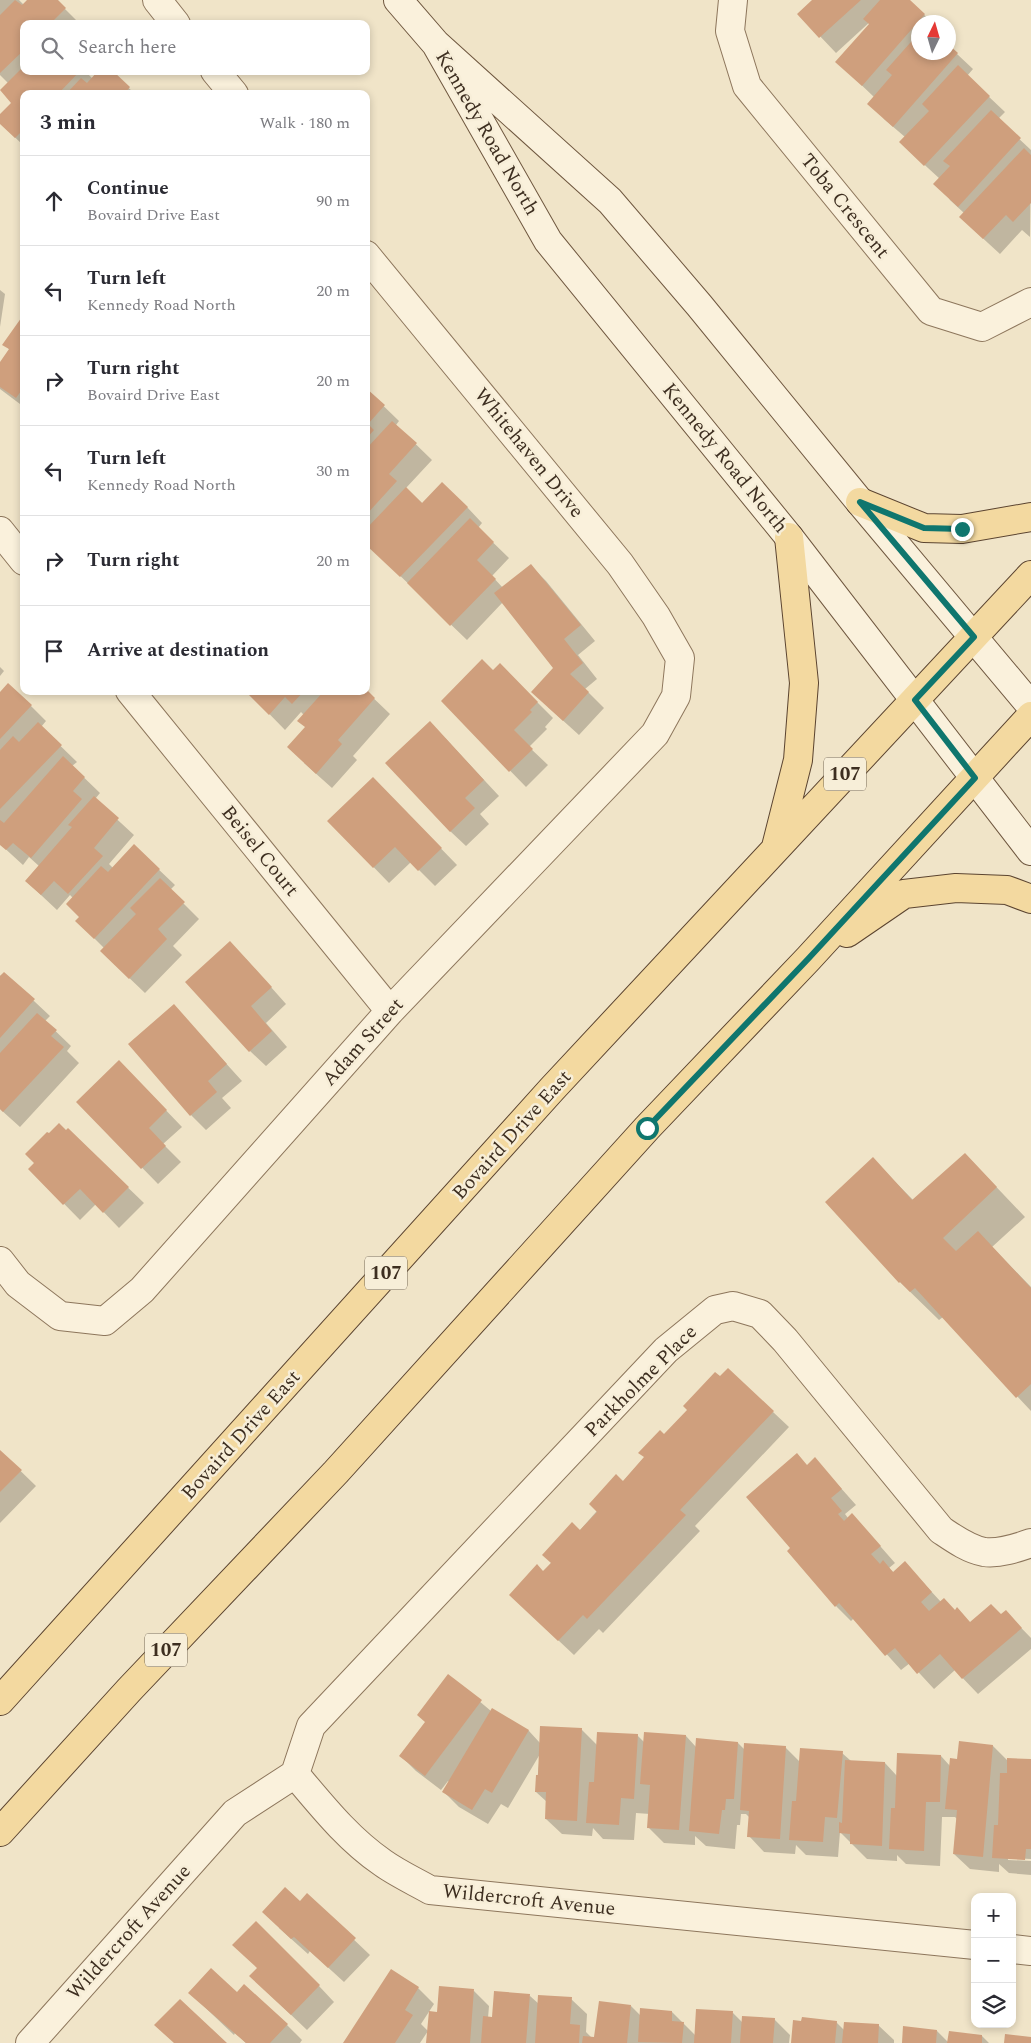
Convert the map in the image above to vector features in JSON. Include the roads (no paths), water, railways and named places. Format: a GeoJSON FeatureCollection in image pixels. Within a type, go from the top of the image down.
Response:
{"type":"FeatureCollection","features":[{"type":"Feature","properties":{"kind":"main road"},"geometry":{"type":"LineString","coordinates":[[860,502],[924,528],[962,529],[1031,517]]}},
{"type":"Feature","properties":{"kind":"main road"},"geometry":{"type":"LineString","coordinates":[[776,849],[798,760],[804,683],[789,537]]}},
{"type":"Feature","properties":{"kind":"main road","name":"Bovaird Drive East"},"geometry":{"type":"LineString","coordinates":[[0,1701],[552,1089],[1031,575]]}},
{"type":"Feature","properties":{"kind":"main road","name":"107"},"geometry":{"type":"LineString","coordinates":[[0,1832],[129,1690],[336,1472],[647,1128],[808,959],[1031,716]]}},
{"type":"Feature","properties":{"kind":"main road"},"geometry":{"type":"LineString","coordinates":[[808,959],[904,894],[956,888],[1007,890],[1031,898]]}},
{"type":"Feature","properties":{"kind":"street"},"geometry":{"type":"LineString","coordinates":[[157,0],[173,20]]}},
{"type":"Feature","properties":{"kind":"street"},"geometry":{"type":"LineString","coordinates":[[398,0],[436,44]]}},
{"type":"Feature","properties":{"kind":"street","name":"Toba Crescent"},"geometry":{"type":"LineString","coordinates":[[733,0],[730,31],[747,86],[931,311],[982,327],[1031,302]]}},
{"type":"Feature","properties":{"kind":"street","name":"Kennedy Road North"},"geometry":{"type":"LineString","coordinates":[[436,44],[610,201],[699,305],[860,502],[1031,706]]}},
{"type":"Feature","properties":{"kind":"street","name":"Kennedy Road North"},"geometry":{"type":"LineString","coordinates":[[436,44],[548,241],[789,537],[1031,851]]}},
{"type":"Feature","properties":{"kind":"street"},"geometry":{"type":"LineString","coordinates":[[218,75],[231,90]]}},
{"type":"Feature","properties":{"kind":"street","name":"Whitehaven Drive"},"geometry":{"type":"LineString","coordinates":[[370,260],[620,564],[656,616],[680,658]]}},
{"type":"Feature","properties":{"kind":"street"},"geometry":{"type":"LineString","coordinates":[[0,532],[20,556]]}},
{"type":"Feature","properties":{"kind":"street","name":"Adam Street"},"geometry":{"type":"LineString","coordinates":[[0,1261],[18,1284],[60,1316],[105,1321],[142,1290],[390,1011],[656,734],[676,696],[680,658]]}},
{"type":"Feature","properties":{"kind":"street","name":"Beisel Court"},"geometry":{"type":"LineString","coordinates":[[133,695],[390,1011]]}},
{"type":"Feature","properties":{"kind":"street","name":"Parkholme Place"},"geometry":{"type":"LineString","coordinates":[[295,1774],[311,1726],[666,1350],[715,1310],[732,1306],[760,1314],[785,1340],[941,1530],[962,1543],[984,1552],[1012,1549],[1031,1544]]}},
{"type":"Feature","properties":{"kind":"street","name":"Wildercroft Avenue"},"geometry":{"type":"LineString","coordinates":[[30,2043],[235,1813],[295,1774],[331,1817],[351,1837],[382,1862],[430,1890],[971,1946]]}},
{"type":"Feature","properties":{"kind":"street"},"geometry":{"type":"LineString","coordinates":[[1016,1949],[1031,1951]]}}]}
